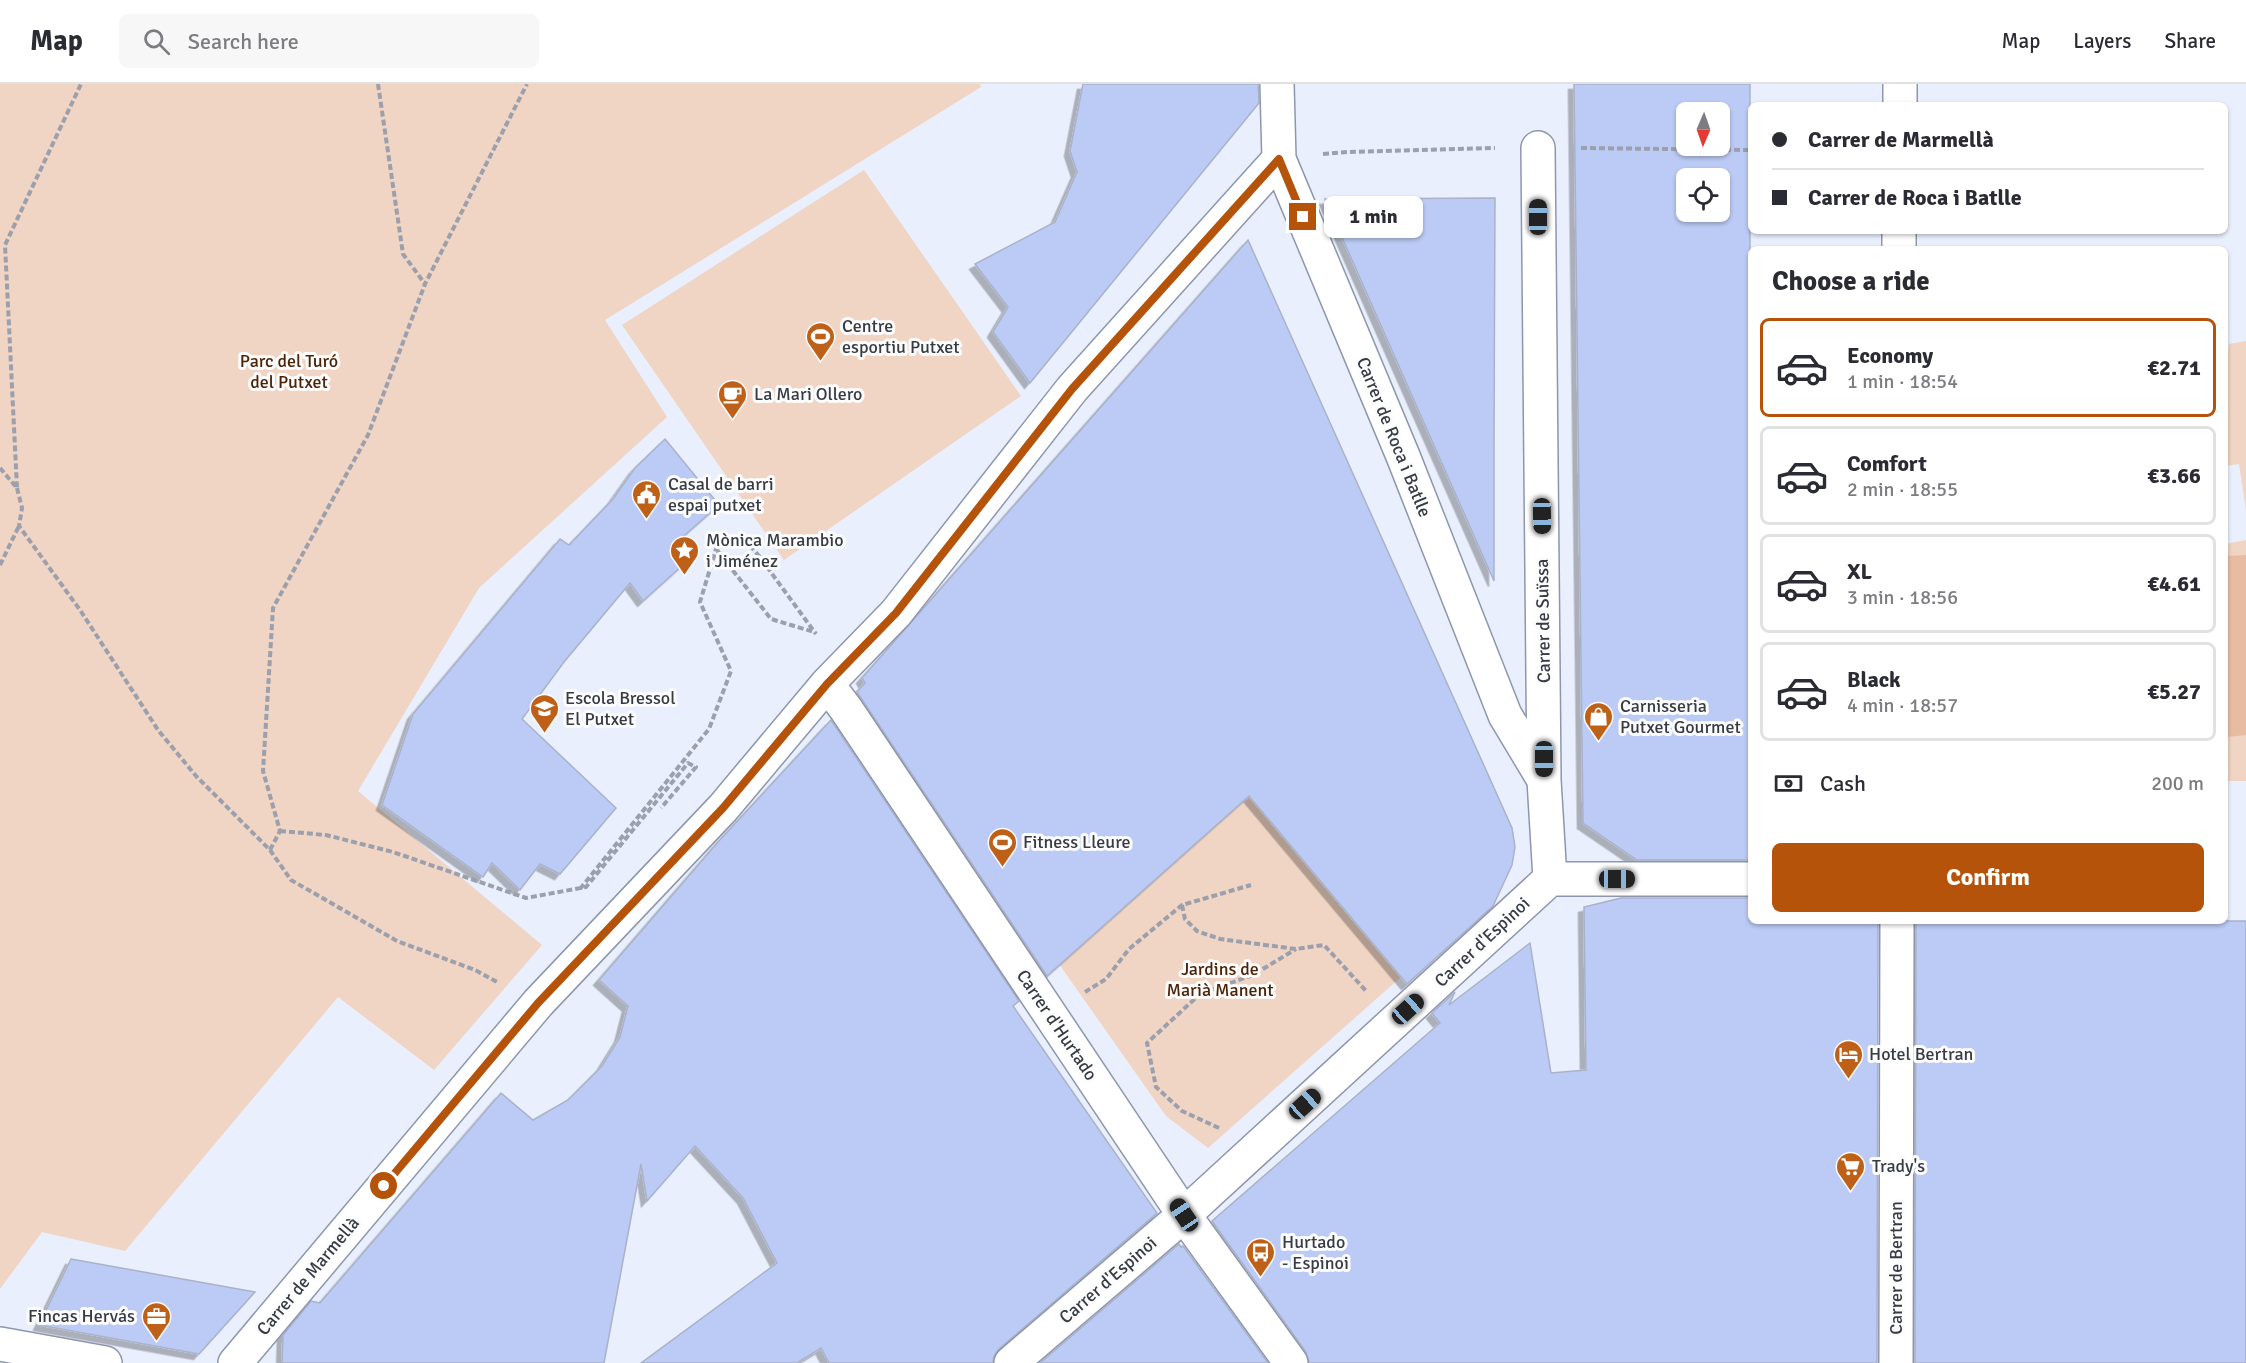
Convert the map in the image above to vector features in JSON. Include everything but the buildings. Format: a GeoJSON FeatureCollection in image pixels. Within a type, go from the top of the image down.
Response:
{"type":"FeatureCollection","features":[{"type":"Feature","properties":{"kind":"street","name":"Carrer de Roca i Batlle"},"geometry":{"type":"LineString","coordinates":[[1277,84],[1279,159],[1403,456],[1505,715],[1544,780]]}},
{"type":"Feature","properties":{"kind":"street"},"geometry":{"type":"LineString","coordinates":[[1900,84],[1900,102]]}},
{"type":"Feature","properties":{"kind":"street","name":"Carrer de Suïssa"},"geometry":{"type":"LineString","coordinates":[[1538,148],[1544,780],[1550,879]]}},
{"type":"Feature","properties":{"kind":"street","name":"Carrer de Marmellà"},"geometry":{"type":"LineString","coordinates":[[235,1363],[538,1003],[723,808],[827,684],[896,613],[1072,389],[1279,159]]}},
{"type":"Feature","properties":{"kind":"street","name":"Carrer d'Hurtado"},"geometry":{"type":"LineString","coordinates":[[827,684],[1184,1215],[1291,1363]]}},
{"type":"Feature","properties":{"kind":"street"},"geometry":{"type":"LineString","coordinates":[[1550,879],[1748,879]]}},
{"type":"Feature","properties":{"kind":"street","name":"Carrer d'Espinoi"},"geometry":{"type":"LineString","coordinates":[[1011,1363],[1184,1215],[1550,879]]}},
{"type":"Feature","properties":{"kind":"street","name":"Carrer de Bertran"},"geometry":{"type":"LineString","coordinates":[[1896,1363],[1897,924]]}},
{"type":"Feature","properties":{"kind":"street"},"geometry":{"type":"LineString","coordinates":[[0,1344],[105,1363]]}},
{"type":"Feature","properties":{"kind":"path"},"geometry":{"type":"LineString","coordinates":[[0,565],[19,526],[22,508],[17,488],[5,245],[81,84]]}},
{"type":"Feature","properties":{"kind":"path"},"geometry":{"type":"LineString","coordinates":[[378,84],[403,254],[425,284]]}},
{"type":"Feature","properties":{"kind":"path"},"geometry":{"type":"LineString","coordinates":[[270,850],[280,831],[263,771],[273,608],[368,435],[425,284],[527,84]]}},
{"type":"Feature","properties":{"kind":"path"},"geometry":{"type":"LineString","coordinates":[[0,468],[17,488]]}},
{"type":"Feature","properties":{"kind":"path"},"geometry":{"type":"LineString","coordinates":[[19,526],[80,610],[158,730],[196,776],[270,850],[291,880],[397,941],[475,970],[507,987]]}},
{"type":"Feature","properties":{"kind":"path"},"geometry":{"type":"LineString","coordinates":[[280,831],[326,835],[393,852],[526,898],[580,889],[709,729],[730,671],[700,602],[716,549],[741,535],[814,632],[771,619],[716,549]]}},
{"type":"Feature","properties":{"kind":"path"},"geometry":{"type":"LineString","coordinates":[[1080,995],[1106,979],[1129,949],[1182,905],[1251,885]]}},
{"type":"Feature","properties":{"kind":"path"},"geometry":{"type":"LineString","coordinates":[[1182,905],[1185,919],[1197,932],[1220,939],[1296,949],[1324,945],[1367,992]]}},
{"type":"Feature","properties":{"kind":"path"},"geometry":{"type":"LineString","coordinates":[[1225,1131],[1182,1111],[1156,1087],[1148,1043],[1200,994],[1253,975],[1296,949]]}},
{"type":"Feature","properties":{"kind":"green space","name":"Parc del Turó del Putxet"},"geometry":{"type":"Polygon","coordinates":[[[0,84],[980,84],[981,87],[605,320],[667,417],[479,588],[358,791],[542,945],[434,1070],[338,997],[125,1251],[42,1232],[0,1289],[0,84]]]}},
{"type":"Feature","properties":{"kind":"green space","name":"Centre esportiu Putxet"},"geometry":{"type":"Polygon","coordinates":[[[864,170],[1021,396],[784,560],[622,325],[864,170]]]}},
{"type":"Feature","properties":{"kind":"green space"},"geometry":{"type":"Polygon","coordinates":[[[2246,341],[2246,510],[2239,464],[2228,465],[2229,344],[2246,341]]]}},
{"type":"Feature","properties":{"kind":"green space"},"geometry":{"type":"Polygon","coordinates":[[[2246,540],[2246,781],[2228,781],[2228,543],[2246,540]]]}},
{"type":"Feature","properties":{"kind":"green space","name":"Jardins de Marià Manent"},"geometry":{"type":"Polygon","coordinates":[[[1248,795],[1401,977],[1208,1148],[1166,1116],[1059,964],[1248,795]]]}},
{"type":"Feature","properties":{"kind":"shaded area"},"geometry":{"type":"Polygon","coordinates":[[[2246,555],[2246,735],[2228,737],[2228,556],[2246,555]]]}},
{"type":"Feature","properties":{"kind":"place","name":"Centre esportiu Putxet"},"geometry":{"type":"Point","coordinates":[821,362]}},
{"type":"Feature","properties":{"kind":"place","name":"La Mari Ollero"},"geometry":{"type":"Point","coordinates":[733,420]}},
{"type":"Feature","properties":{"kind":"place","name":"Casal de barri espai putxet"},"geometry":{"type":"Point","coordinates":[647,520]}},
{"type":"Feature","properties":{"kind":"place","name":"Mònica Marambio i Jiménez"},"geometry":{"type":"Point","coordinates":[685,576]}},
{"type":"Feature","properties":{"kind":"place","name":"Escola Bressol El Putxet"},"geometry":{"type":"Point","coordinates":[544,734]}},
{"type":"Feature","properties":{"kind":"place","name":"Carnisseria Putxet Gourmet"},"geometry":{"type":"Point","coordinates":[1599,742]}},
{"type":"Feature","properties":{"kind":"place","name":"Fitness Lleure"},"geometry":{"type":"Point","coordinates":[1002,868]}},
{"type":"Feature","properties":{"kind":"place","name":"Hotel Bertran"},"geometry":{"type":"Point","coordinates":[1848,1080]}},
{"type":"Feature","properties":{"kind":"place","name":"Trady's"},"geometry":{"type":"Point","coordinates":[1851,1192]}},
{"type":"Feature","properties":{"kind":"place","name":"Hurtado - Espinoi"},"geometry":{"type":"Point","coordinates":[1261,1278]}},
{"type":"Feature","properties":{"kind":"place","name":"Fincas Hervás"},"geometry":{"type":"Point","coordinates":[156,1342]}},
{"type":"Feature","properties":{"kind":"route"},"geometry":{"type":"LineString","coordinates":[[384,1186],[538,1003],[723,808],[827,684],[896,613],[1072,389],[1279,159],[1303,217]]}}]}
